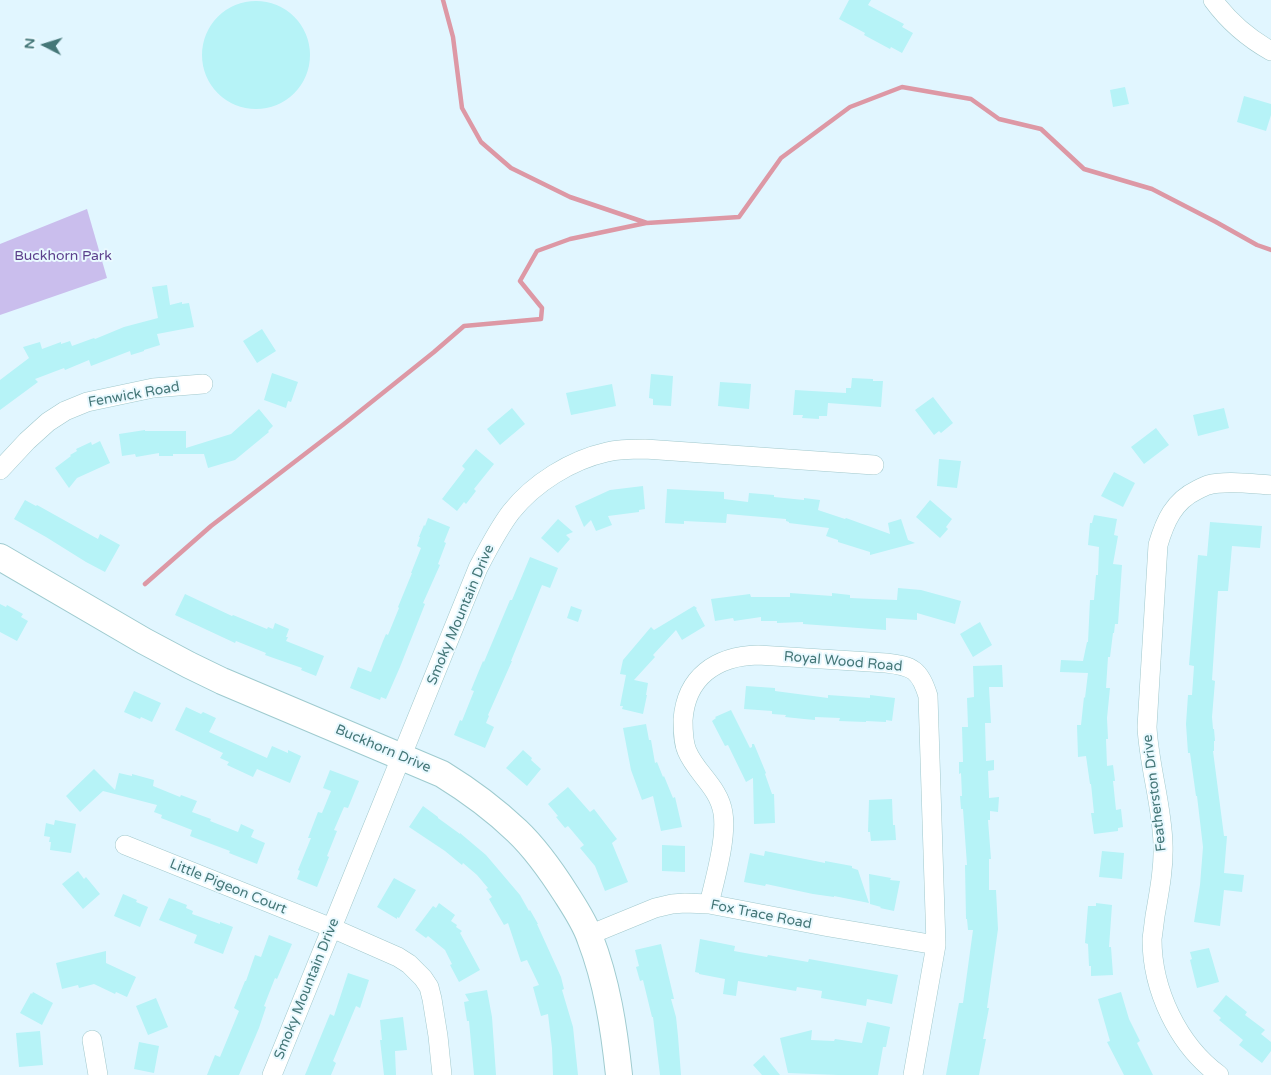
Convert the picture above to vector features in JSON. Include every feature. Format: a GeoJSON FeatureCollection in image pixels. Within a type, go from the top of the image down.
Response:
{"type":"FeatureCollection","features":[{"type":"Feature","properties":{"kind":"street"},"geometry":{"type":"LineString","coordinates":[[1213,0],[1238,28],[1253,41],[1271,51]]}},
{"type":"Feature","properties":{"kind":"street","name":"Fenwick Road"},"geometry":{"type":"LineString","coordinates":[[0,470],[48,422],[65,411],[86,402],[153,388],[203,384]]}},
{"type":"Feature","properties":{"kind":"street","name":"Smoky Mountain Drive"},"geometry":{"type":"LineString","coordinates":[[272,1075],[478,568],[511,512],[528,494],[564,469],[606,452],[622,450],[645,449],[874,465]]}},
{"type":"Feature","properties":{"kind":"street","name":"Featherston Drive"},"geometry":{"type":"LineString","coordinates":[[1219,1075],[1209,1068],[1188,1046],[1171,1018],[1161,991],[1154,963],[1152,938],[1163,845],[1157,795],[1148,748],[1147,727],[1158,545],[1169,516],[1178,503],[1188,494],[1208,485],[1231,483],[1271,486]]}},
{"type":"Feature","properties":{"kind":"street","name":"Buckhorn Drive"},"geometry":{"type":"LineString","coordinates":[[0,557],[189,665],[231,685],[402,756],[442,774],[467,789],[517,831],[530,845],[551,872],[590,936],[609,1002],[619,1075]]}},
{"type":"Feature","properties":{"kind":"street","name":"Royal Wood Road"},"geometry":{"type":"LineString","coordinates":[[709,904],[720,855],[723,813],[718,797],[686,750],[682,730],[688,695],[697,680],[708,669],[725,660],[743,655],[900,665],[918,674],[924,683],[928,696],[936,945],[913,1075]]}},
{"type":"Feature","properties":{"kind":"street","name":"Little Pigeon Court"},"geometry":{"type":"LineString","coordinates":[[125,845],[332,928],[409,964],[429,987],[435,1011],[442,1075]]}},
{"type":"Feature","properties":{"kind":"street","name":"Fox Trace Road"},"geometry":{"type":"LineString","coordinates":[[590,936],[655,908],[686,903],[709,904],[936,945]]}},
{"type":"Feature","properties":{"kind":"street"},"geometry":{"type":"LineString","coordinates":[[92,1040],[98,1075]]}},
{"type":"Feature","properties":{"kind":"green space","name":"Buckhorn Park"},"geometry":{"type":"Polygon","coordinates":[[[87,209],[107,278],[0,315],[0,244],[87,209]]]}},
{"type":"Feature","properties":{"kind":"building"},"geometry":{"type":"Polygon","coordinates":[[[849,0],[871,0],[868,5],[904,24],[902,27],[913,33],[902,53],[891,47],[890,49],[864,35],[865,33],[839,19],[849,0]]]}},
{"type":"Feature","properties":{"kind":"building"},"geometry":{"type":"Polygon","coordinates":[[[256,1],[277,5],[294,17],[306,34],[310,55],[306,76],[294,93],[277,105],[256,109],[235,105],[218,93],[206,76],[202,55],[206,34],[218,17],[235,5],[256,1]]]}},
{"type":"Feature","properties":{"kind":"building"},"geometry":{"type":"Polygon","coordinates":[[[1125,87],[1129,104],[1113,107],[1110,90],[1125,87]]]}},
{"type":"Feature","properties":{"kind":"building"},"geometry":{"type":"Polygon","coordinates":[[[1244,96],[1271,104],[1271,115],[1266,131],[1237,122],[1244,96]]]}},
{"type":"Feature","properties":{"kind":"building"},"geometry":{"type":"Polygon","coordinates":[[[167,285],[170,305],[182,302],[182,304],[189,303],[194,327],[157,334],[160,345],[144,351],[131,355],[130,351],[91,366],[89,360],[35,379],[38,382],[0,410],[0,380],[29,358],[23,347],[40,342],[42,349],[61,342],[61,344],[70,341],[72,346],[124,327],[158,318],[152,287],[167,285]]]}},
{"type":"Feature","properties":{"kind":"building"},"geometry":{"type":"Polygon","coordinates":[[[262,329],[276,351],[257,363],[243,341],[262,329]]]}},
{"type":"Feature","properties":{"kind":"building"},"geometry":{"type":"Polygon","coordinates":[[[272,373],[298,382],[291,402],[288,401],[286,408],[264,400],[272,373]]]}},
{"type":"Feature","properties":{"kind":"building"},"geometry":{"type":"Polygon","coordinates":[[[651,374],[673,376],[671,406],[653,405],[653,399],[649,398],[651,374]]]}},
{"type":"Feature","properties":{"kind":"building"},"geometry":{"type":"Polygon","coordinates":[[[852,378],[883,381],[881,407],[828,403],[827,416],[819,416],[819,419],[802,418],[803,415],[793,415],[795,390],[846,393],[846,388],[851,388],[852,378]]]}},
{"type":"Feature","properties":{"kind":"building"},"geometry":{"type":"Polygon","coordinates":[[[720,382],[751,384],[749,409],[718,406],[720,382]]]}},
{"type":"Feature","properties":{"kind":"building"},"geometry":{"type":"Polygon","coordinates":[[[612,384],[616,406],[571,415],[566,393],[612,384]]]}},
{"type":"Feature","properties":{"kind":"building"},"geometry":{"type":"Polygon","coordinates":[[[933,397],[953,423],[941,433],[939,431],[934,435],[915,410],[933,397]]]}},
{"type":"Feature","properties":{"kind":"building"},"geometry":{"type":"Polygon","coordinates":[[[512,408],[525,424],[500,445],[487,429],[512,408]]]}},
{"type":"Feature","properties":{"kind":"building"},"geometry":{"type":"Polygon","coordinates":[[[1224,408],[1229,428],[1198,436],[1193,415],[1224,408]]]}},
{"type":"Feature","properties":{"kind":"building"},"geometry":{"type":"Polygon","coordinates":[[[259,409],[273,426],[269,432],[235,460],[208,468],[204,454],[159,456],[159,453],[136,457],[135,454],[122,456],[119,434],[145,430],[186,431],[186,448],[231,434],[259,409]]]}},
{"type":"Feature","properties":{"kind":"building"},"geometry":{"type":"Polygon","coordinates":[[[1156,428],[1169,445],[1144,464],[1131,447],[1156,428]]]}},
{"type":"Feature","properties":{"kind":"building"},"geometry":{"type":"Polygon","coordinates":[[[100,441],[110,463],[77,478],[69,488],[55,468],[77,451],[76,449],[91,442],[92,445],[100,441]]]}},
{"type":"Feature","properties":{"kind":"building"},"geometry":{"type":"Polygon","coordinates":[[[476,449],[494,464],[474,489],[476,491],[466,504],[464,502],[457,511],[442,499],[465,469],[462,466],[476,449]]]}},
{"type":"Feature","properties":{"kind":"building"},"geometry":{"type":"Polygon","coordinates":[[[939,459],[961,461],[957,488],[937,486],[939,459]]]}},
{"type":"Feature","properties":{"kind":"building"},"geometry":{"type":"Polygon","coordinates":[[[1114,472],[1135,483],[1123,507],[1101,496],[1114,472]]]}},
{"type":"Feature","properties":{"kind":"building"},"geometry":{"type":"Polygon","coordinates":[[[643,486],[645,509],[639,510],[639,512],[608,516],[612,525],[596,531],[591,520],[584,527],[575,506],[610,490],[643,486]]]}},
{"type":"Feature","properties":{"kind":"building"},"geometry":{"type":"Polygon","coordinates":[[[667,489],[724,492],[724,499],[748,502],[749,493],[804,500],[804,498],[820,500],[818,510],[890,534],[888,523],[901,519],[908,540],[915,543],[870,555],[870,552],[838,542],[838,540],[826,536],[829,528],[789,523],[786,519],[727,514],[726,523],[684,521],[684,524],[665,523],[667,489]]]}},
{"type":"Feature","properties":{"kind":"building"},"geometry":{"type":"Polygon","coordinates":[[[25,500],[98,539],[100,534],[120,545],[105,572],[14,519],[25,500]]]}},
{"type":"Feature","properties":{"kind":"building"},"geometry":{"type":"Polygon","coordinates":[[[930,500],[952,519],[946,527],[948,529],[940,538],[916,517],[930,500]]]}},
{"type":"Feature","properties":{"kind":"building"},"geometry":{"type":"Polygon","coordinates":[[[1094,515],[1117,519],[1114,535],[1118,536],[1113,564],[1122,565],[1118,624],[1115,624],[1110,657],[1108,657],[1106,688],[1110,688],[1107,718],[1108,739],[1106,739],[1107,766],[1113,765],[1116,810],[1121,809],[1123,827],[1118,828],[1118,831],[1094,834],[1091,813],[1094,813],[1086,756],[1078,757],[1077,725],[1081,725],[1088,673],[1060,672],[1061,660],[1083,661],[1088,642],[1090,600],[1094,600],[1096,575],[1098,575],[1099,547],[1088,545],[1090,523],[1092,523],[1094,515]]]}},
{"type":"Feature","properties":{"kind":"building"},"geometry":{"type":"Polygon","coordinates":[[[428,518],[450,527],[444,542],[446,543],[438,564],[440,565],[423,603],[425,604],[400,667],[386,699],[381,697],[380,700],[350,688],[358,667],[371,672],[386,634],[388,635],[421,548],[417,546],[419,537],[428,518]]]}},
{"type":"Feature","properties":{"kind":"building"},"geometry":{"type":"Polygon","coordinates":[[[558,519],[573,532],[566,535],[570,539],[558,553],[541,538],[558,519]]]}},
{"type":"Feature","properties":{"kind":"building"},"geometry":{"type":"Polygon","coordinates":[[[1210,522],[1262,526],[1260,548],[1232,546],[1228,591],[1218,591],[1212,680],[1215,681],[1212,717],[1215,741],[1213,751],[1224,836],[1227,836],[1224,873],[1244,875],[1242,892],[1224,890],[1220,926],[1194,922],[1200,885],[1203,847],[1197,796],[1190,753],[1188,753],[1186,724],[1188,695],[1192,695],[1194,666],[1189,665],[1198,555],[1207,556],[1210,522]]]}},
{"type":"Feature","properties":{"kind":"building"},"geometry":{"type":"Polygon","coordinates":[[[530,557],[558,568],[550,588],[542,585],[488,715],[486,723],[494,727],[485,748],[454,735],[474,691],[471,690],[483,661],[530,557]]]}},
{"type":"Feature","properties":{"kind":"building"},"geometry":{"type":"Polygon","coordinates":[[[898,588],[921,590],[961,601],[955,624],[917,613],[917,620],[886,618],[886,630],[803,624],[803,622],[777,623],[777,621],[761,621],[761,617],[734,621],[733,618],[715,621],[711,599],[750,594],[751,597],[790,597],[790,593],[832,596],[832,593],[850,595],[850,598],[897,600],[898,588]]]}},
{"type":"Feature","properties":{"kind":"building"},"geometry":{"type":"Polygon","coordinates":[[[185,594],[232,616],[267,629],[268,627],[273,629],[275,623],[289,629],[286,641],[324,656],[316,676],[301,670],[302,668],[265,655],[266,653],[236,641],[235,643],[175,615],[185,594]]]}},
{"type":"Feature","properties":{"kind":"building"},"geometry":{"type":"Polygon","coordinates":[[[0,604],[6,607],[7,605],[23,614],[21,617],[28,621],[17,641],[0,632],[0,604]]]}},
{"type":"Feature","properties":{"kind":"building"},"geometry":{"type":"Polygon","coordinates":[[[571,606],[582,610],[578,622],[567,618],[571,606]]]}},
{"type":"Feature","properties":{"kind":"building"},"geometry":{"type":"Polygon","coordinates":[[[694,606],[697,608],[705,626],[682,640],[676,630],[653,655],[655,657],[634,680],[648,683],[643,714],[622,709],[623,706],[620,706],[626,675],[620,674],[623,660],[651,627],[654,630],[694,606]]]}},
{"type":"Feature","properties":{"kind":"building"},"geometry":{"type":"Polygon","coordinates":[[[980,622],[992,645],[973,657],[960,634],[980,622]]]}},
{"type":"Feature","properties":{"kind":"building"},"geometry":{"type":"Polygon","coordinates":[[[1002,665],[1003,687],[989,687],[991,723],[985,723],[986,761],[994,760],[994,770],[988,771],[989,798],[999,797],[998,812],[990,811],[990,820],[988,820],[991,859],[989,859],[989,890],[996,890],[998,929],[987,1008],[989,1008],[983,1039],[986,1039],[979,1075],[946,1075],[959,1003],[963,1003],[973,930],[968,930],[966,919],[965,865],[967,865],[963,809],[961,809],[960,796],[962,796],[961,773],[959,774],[959,762],[963,762],[962,727],[968,727],[967,698],[974,697],[973,666],[1002,665]]]}},
{"type":"Feature","properties":{"kind":"building"},"geometry":{"type":"Polygon","coordinates":[[[746,686],[775,688],[775,691],[828,698],[828,695],[870,698],[870,695],[895,698],[892,721],[839,721],[840,718],[815,717],[815,720],[785,717],[786,715],[772,714],[772,711],[744,709],[746,686]]]}},
{"type":"Feature","properties":{"kind":"building"},"geometry":{"type":"Polygon","coordinates":[[[134,691],[161,703],[152,722],[124,712],[134,691]]]}},
{"type":"Feature","properties":{"kind":"building"},"geometry":{"type":"Polygon","coordinates":[[[186,707],[216,718],[209,732],[267,758],[272,746],[301,756],[290,783],[257,769],[253,777],[227,765],[229,762],[220,758],[223,753],[175,730],[186,707]]]}},
{"type":"Feature","properties":{"kind":"building"},"geometry":{"type":"Polygon","coordinates":[[[731,710],[750,748],[754,744],[766,773],[772,794],[774,794],[775,823],[754,824],[753,778],[746,782],[728,745],[725,746],[712,721],[715,717],[731,710]]]}},
{"type":"Feature","properties":{"kind":"building"},"geometry":{"type":"Polygon","coordinates":[[[646,724],[655,763],[657,762],[673,798],[675,797],[682,827],[661,831],[653,796],[642,800],[631,770],[623,728],[646,724]]]}},
{"type":"Feature","properties":{"kind":"building"},"geometry":{"type":"Polygon","coordinates":[[[523,750],[541,769],[527,786],[506,768],[523,750]]]}},
{"type":"Feature","properties":{"kind":"building"},"geometry":{"type":"Polygon","coordinates":[[[94,769],[115,790],[119,773],[132,776],[132,774],[154,780],[153,786],[180,797],[181,795],[197,801],[192,812],[211,819],[210,821],[238,832],[241,824],[254,830],[251,837],[265,843],[257,864],[229,853],[230,851],[190,836],[192,830],[161,818],[162,815],[154,812],[157,805],[103,791],[80,812],[66,796],[94,769]]]}},
{"type":"Feature","properties":{"kind":"building"},"geometry":{"type":"Polygon","coordinates":[[[330,770],[359,781],[348,808],[344,807],[334,830],[337,831],[317,887],[297,879],[300,871],[298,870],[311,838],[308,838],[318,812],[322,813],[331,791],[323,788],[330,770]]]}},
{"type":"Feature","properties":{"kind":"building"},"geometry":{"type":"Polygon","coordinates":[[[568,787],[590,812],[594,809],[617,839],[612,843],[628,882],[605,891],[595,866],[580,848],[584,845],[568,826],[565,828],[556,817],[558,816],[548,804],[568,787]]]}},
{"type":"Feature","properties":{"kind":"building"},"geometry":{"type":"Polygon","coordinates":[[[892,799],[893,825],[895,825],[896,840],[871,841],[870,832],[868,832],[869,800],[892,799]]]}},
{"type":"Feature","properties":{"kind":"building"},"geometry":{"type":"Polygon","coordinates":[[[423,806],[486,855],[520,895],[530,910],[561,977],[564,989],[562,990],[573,1027],[578,1075],[553,1075],[548,1014],[541,1016],[533,987],[539,985],[527,960],[521,962],[508,923],[504,925],[489,899],[492,897],[486,889],[488,888],[463,863],[462,865],[409,827],[423,806]]]}},
{"type":"Feature","properties":{"kind":"building"},"geometry":{"type":"Polygon","coordinates":[[[55,820],[76,824],[71,853],[50,850],[50,837],[44,836],[46,823],[54,825],[55,820]]]}},
{"type":"Feature","properties":{"kind":"building"},"geometry":{"type":"Polygon","coordinates":[[[662,845],[685,846],[685,872],[662,871],[662,845]]]}},
{"type":"Feature","properties":{"kind":"building"},"geometry":{"type":"Polygon","coordinates":[[[765,851],[825,863],[825,861],[852,866],[852,868],[858,870],[869,903],[766,884],[765,886],[744,882],[750,853],[764,856],[765,851]]]}},
{"type":"Feature","properties":{"kind":"building"},"geometry":{"type":"Polygon","coordinates":[[[1102,851],[1124,853],[1122,879],[1099,877],[1102,851]]]}},
{"type":"Feature","properties":{"kind":"building"},"geometry":{"type":"Polygon","coordinates":[[[78,871],[84,879],[86,877],[100,894],[83,909],[62,884],[78,871]]]}},
{"type":"Feature","properties":{"kind":"building"},"geometry":{"type":"Polygon","coordinates":[[[869,874],[900,881],[894,911],[870,904],[869,874]]]}},
{"type":"Feature","properties":{"kind":"building"},"geometry":{"type":"Polygon","coordinates":[[[394,878],[416,890],[397,919],[377,907],[394,878]]]}},
{"type":"Feature","properties":{"kind":"building"},"geometry":{"type":"Polygon","coordinates":[[[123,894],[148,907],[140,927],[114,916],[123,894]]]}},
{"type":"Feature","properties":{"kind":"building"},"geometry":{"type":"Polygon","coordinates":[[[169,898],[187,905],[186,908],[193,911],[192,914],[233,927],[223,954],[194,943],[197,935],[159,920],[169,898]]]}},
{"type":"Feature","properties":{"kind":"building"},"geometry":{"type":"Polygon","coordinates":[[[439,903],[455,915],[451,921],[462,931],[460,933],[480,970],[459,982],[445,950],[428,936],[426,938],[415,930],[433,906],[436,908],[439,903]]]}},
{"type":"Feature","properties":{"kind":"building"},"geometry":{"type":"Polygon","coordinates":[[[1096,903],[1112,905],[1109,947],[1111,947],[1113,975],[1091,976],[1088,944],[1085,943],[1088,906],[1096,906],[1096,903]]]}},
{"type":"Feature","properties":{"kind":"building"},"geometry":{"type":"Polygon","coordinates":[[[269,935],[292,944],[277,979],[275,978],[264,1006],[266,1007],[259,1028],[239,1075],[207,1075],[215,1055],[220,1057],[239,1011],[234,1008],[255,955],[261,957],[269,935]]]}},
{"type":"Feature","properties":{"kind":"building"},"geometry":{"type":"Polygon","coordinates":[[[700,939],[735,946],[734,951],[767,957],[768,955],[808,962],[809,959],[898,975],[892,1004],[867,999],[866,1006],[821,998],[822,991],[797,987],[796,991],[738,981],[736,996],[723,994],[725,979],[695,972],[700,939]]]}},
{"type":"Feature","properties":{"kind":"building"},"geometry":{"type":"Polygon","coordinates":[[[661,944],[674,999],[671,999],[676,1017],[681,1075],[660,1075],[653,1017],[643,980],[640,981],[636,967],[639,966],[635,950],[661,944]]]}},
{"type":"Feature","properties":{"kind":"building"},"geometry":{"type":"Polygon","coordinates":[[[1209,948],[1219,982],[1197,988],[1190,960],[1192,959],[1190,952],[1209,948]]]}},
{"type":"Feature","properties":{"kind":"building"},"geometry":{"type":"Polygon","coordinates":[[[106,951],[106,963],[136,977],[127,997],[116,992],[115,994],[94,984],[79,988],[78,985],[62,989],[56,963],[106,951]]]}},
{"type":"Feature","properties":{"kind":"building"},"geometry":{"type":"Polygon","coordinates":[[[348,973],[369,980],[360,1008],[356,1006],[333,1061],[336,1063],[331,1075],[305,1075],[330,1014],[334,1016],[348,973]]]}},
{"type":"Feature","properties":{"kind":"building"},"geometry":{"type":"Polygon","coordinates":[[[487,990],[492,1017],[496,1075],[474,1075],[469,1021],[467,1021],[464,1002],[469,1001],[465,994],[487,990]]]}},
{"type":"Feature","properties":{"kind":"building"},"geometry":{"type":"Polygon","coordinates":[[[33,992],[53,1003],[42,1025],[20,1013],[33,992]]]}},
{"type":"Feature","properties":{"kind":"building"},"geometry":{"type":"Polygon","coordinates":[[[1121,992],[1129,1019],[1140,1041],[1137,1043],[1153,1075],[1124,1075],[1107,1042],[1110,1041],[1098,999],[1121,992]]]}},
{"type":"Feature","properties":{"kind":"building"},"geometry":{"type":"Polygon","coordinates":[[[1226,995],[1247,1012],[1245,1015],[1265,1030],[1261,1034],[1271,1042],[1271,1051],[1262,1063],[1239,1045],[1243,1040],[1219,1020],[1221,1018],[1213,1011],[1226,995]]]}},
{"type":"Feature","properties":{"kind":"building"},"geometry":{"type":"Polygon","coordinates":[[[156,998],[168,1027],[148,1035],[136,1006],[156,998]]]}},
{"type":"Feature","properties":{"kind":"building"},"geometry":{"type":"Polygon","coordinates":[[[403,1017],[407,1050],[395,1051],[396,1075],[384,1075],[380,1020],[403,1017]]]}},
{"type":"Feature","properties":{"kind":"building"},"geometry":{"type":"Polygon","coordinates":[[[867,1022],[890,1027],[886,1047],[883,1047],[878,1075],[788,1073],[780,1038],[812,1030],[811,1040],[834,1041],[835,1039],[862,1043],[867,1022]]]}},
{"type":"Feature","properties":{"kind":"building"},"geometry":{"type":"Polygon","coordinates":[[[40,1031],[43,1065],[19,1067],[16,1033],[40,1031]]]}},
{"type":"Feature","properties":{"kind":"building"},"geometry":{"type":"Polygon","coordinates":[[[139,1042],[159,1046],[154,1073],[134,1069],[139,1042]]]}},
{"type":"Feature","properties":{"kind":"building"},"geometry":{"type":"Polygon","coordinates":[[[764,1055],[780,1075],[762,1075],[753,1065],[764,1055]]]}},
{"type":"Feature","properties":{"kind":"waterway"},"geometry":{"type":"LineString","coordinates":[[443,0],[453,37],[462,108],[481,142],[511,168],[570,197],[647,223],[739,217],[781,158],[850,107],[902,87],[971,99],[999,119],[1041,129],[1084,169],[1152,189],[1257,245],[1271,250]]}},
{"type":"Feature","properties":{"kind":"waterway"},"geometry":{"type":"LineString","coordinates":[[145,584],[211,526],[344,424],[464,326],[541,319],[542,308],[520,281],[537,251],[570,239],[646,223]]}}]}
